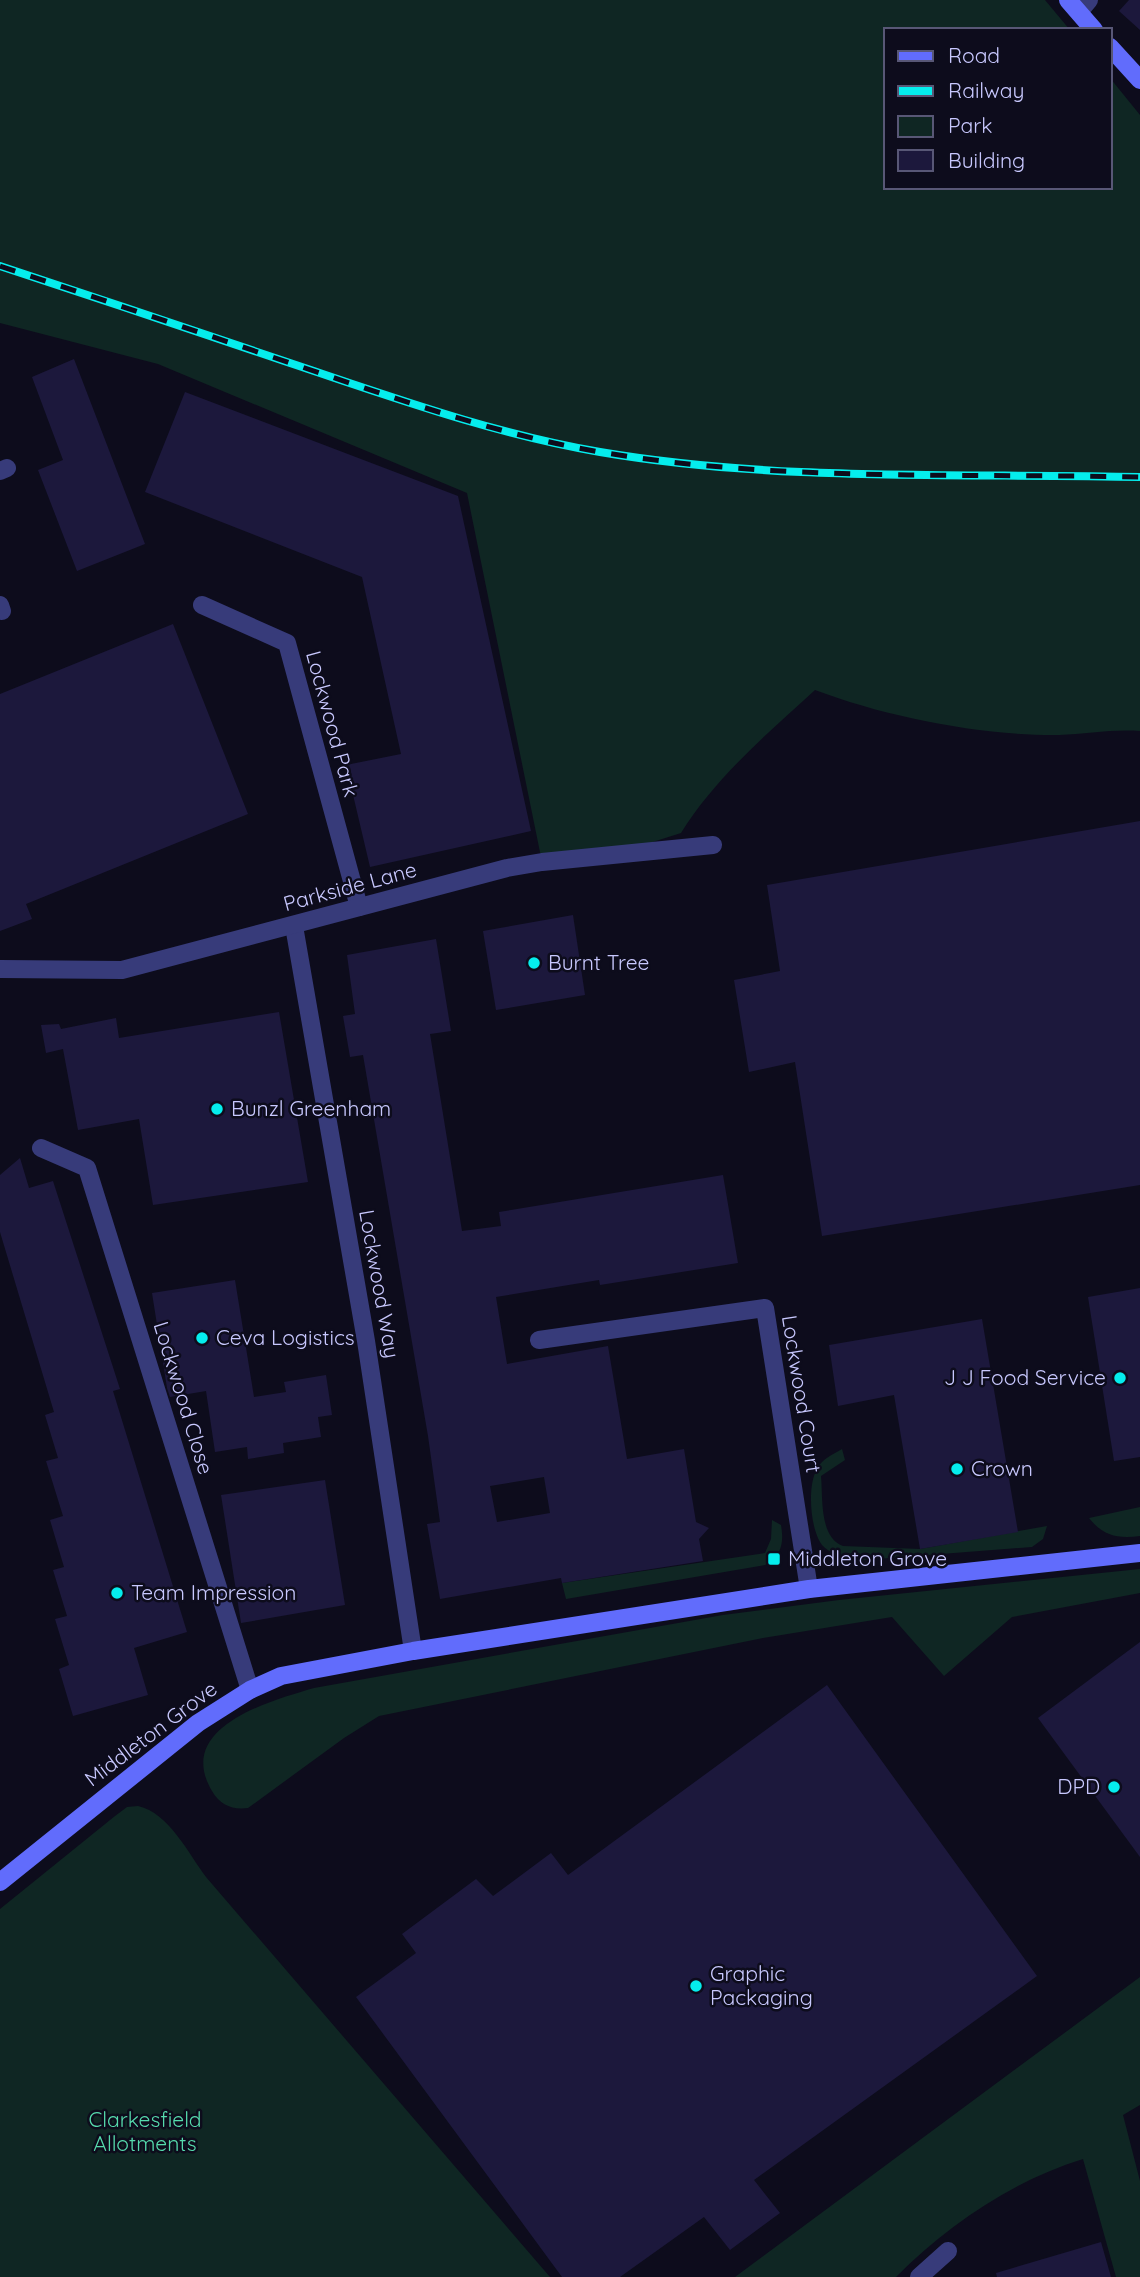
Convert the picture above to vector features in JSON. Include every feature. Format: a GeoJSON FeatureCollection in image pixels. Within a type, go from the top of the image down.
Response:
{"type":"FeatureCollection","features":[{"type":"Feature","properties":{"kind":"street"},"geometry":{"type":"LineString","coordinates":[[1079,4],[1093,28]]}},
{"type":"Feature","properties":{"kind":"street"},"geometry":{"type":"LineString","coordinates":[[1112,49],[1140,80]]}},
{"type":"Feature","properties":{"kind":"street","name":"Lockwood Park"},"geometry":{"type":"LineString","coordinates":[[202,605],[287,643],[359,907]]}},
{"type":"Feature","properties":{"kind":"street","name":"Parkside Lane"},"geometry":{"type":"LineString","coordinates":[[0,970],[122,970],[542,862],[713,845]]}},
{"type":"Feature","properties":{"kind":"street","name":"Lockwood Way"},"geometry":{"type":"LineString","coordinates":[[294,926],[366,1341],[413,1651]]}},
{"type":"Feature","properties":{"kind":"street","name":"Lockwood Close"},"geometry":{"type":"LineString","coordinates":[[41,1148],[87,1168],[250,1690]]}},
{"type":"Feature","properties":{"kind":"street","name":"Lockwood Court"},"geometry":{"type":"LineString","coordinates":[[539,1340],[765,1308],[809,1589]]}},
{"type":"Feature","properties":{"kind":"street","name":"Middleton Grove"},"geometry":{"type":"LineString","coordinates":[[0,1882],[198,1723],[250,1690],[291,1674],[413,1651],[809,1589],[1140,1553]]}},
{"type":"Feature","properties":{"kind":"street"},"geometry":{"type":"LineString","coordinates":[[919,2277],[948,2250]]}},
{"type":"Feature","properties":{"kind":"green space"},"geometry":{"type":"Polygon","coordinates":[[[0,0],[1045,0],[1068,28],[884,28],[884,189],[1112,189],[1112,80],[1140,115],[1140,731],[1059,735],[967,728],[872,709],[815,690],[726,775],[681,833],[618,853],[542,862],[467,493],[158,364],[0,323],[0,0]]]}},
{"type":"Feature","properties":{"kind":"green space"},"geometry":{"type":"Polygon","coordinates":[[[842,1449],[845,1460],[821,1476],[826,1526],[835,1541],[843,1546],[920,1549],[1047,1526],[1043,1539],[1032,1547],[851,1561],[832,1553],[818,1538],[811,1496],[814,1476],[819,1466],[842,1449]]]}},
{"type":"Feature","properties":{"kind":"green space"},"geometry":{"type":"Polygon","coordinates":[[[1140,1507],[1140,1536],[1112,1535],[1100,1529],[1089,1518],[1140,1507]]]}},
{"type":"Feature","properties":{"kind":"green space"},"geometry":{"type":"Polygon","coordinates":[[[772,1520],[781,1525],[782,1543],[775,1557],[765,1565],[566,1599],[562,1583],[765,1553],[771,1539],[772,1520]]]}},
{"type":"Feature","properties":{"kind":"green space"},"geometry":{"type":"Polygon","coordinates":[[[1140,1569],[1140,1593],[1012,1617],[944,1676],[892,1617],[763,1638],[379,1716],[344,1738],[248,1808],[232,1807],[219,1800],[212,1791],[204,1769],[206,1750],[216,1734],[232,1720],[252,1709],[314,1688],[723,1615],[839,1600],[1140,1569]]]}},
{"type":"Feature","properties":{"kind":"green space","name":"Clarkesfield Allotments"},"geometry":{"type":"Polygon","coordinates":[[[138,1806],[149,1810],[168,1825],[206,1877],[550,2277],[0,2277],[0,1909],[127,1807],[138,1806]]]}},
{"type":"Feature","properties":{"kind":"green space"},"geometry":{"type":"Polygon","coordinates":[[[1140,1977],[1140,2105],[1123,2115],[1140,2181],[1140,2277],[1116,2277],[1083,2159],[1031,2179],[982,2207],[937,2240],[896,2277],[735,2277],[1140,1977]]]}},
{"type":"Feature","properties":{"kind":"building"},"geometry":{"type":"Polygon","coordinates":[[[1129,0],[1140,0],[1140,30],[1119,11],[1129,0]]]}},
{"type":"Feature","properties":{"kind":"building"},"geometry":{"type":"Polygon","coordinates":[[[74,359],[145,544],[77,571],[38,470],[63,460],[32,377],[74,359]]]}},
{"type":"Feature","properties":{"kind":"building"},"geometry":{"type":"Polygon","coordinates":[[[185,392],[458,496],[531,831],[370,867],[346,765],[401,754],[362,577],[145,492],[185,392]]]}},
{"type":"Feature","properties":{"kind":"building"},"geometry":{"type":"Polygon","coordinates":[[[173,624],[248,814],[26,904],[32,919],[0,931],[0,694],[173,624]]]}},
{"type":"Feature","properties":{"kind":"building"},"geometry":{"type":"Polygon","coordinates":[[[1140,821],[1140,1185],[822,1236],[795,1062],[749,1072],[734,980],[780,971],[767,885],[1140,821]]]}},
{"type":"Feature","properties":{"kind":"building","name":"Burnt Tree"},"geometry":{"type":"Polygon","coordinates":[[[573,915],[585,995],[496,1010],[483,931],[573,915]]]}},
{"type":"Feature","properties":{"kind":"building"},"geometry":{"type":"Polygon","coordinates":[[[436,939],[451,1031],[430,1034],[462,1231],[501,1226],[499,1212],[723,1175],[738,1263],[600,1285],[599,1280],[496,1297],[507,1364],[608,1346],[627,1459],[684,1449],[696,1522],[709,1528],[699,1539],[703,1561],[562,1583],[561,1578],[440,1599],[427,1524],[440,1522],[428,1436],[363,1055],[350,1057],[343,1016],[355,1014],[347,955],[436,939]],[[544,1477],[490,1486],[497,1522],[550,1513],[544,1477]]]}},
{"type":"Feature","properties":{"kind":"building","name":"Bunzl Greenham"},"geometry":{"type":"Polygon","coordinates":[[[279,1012],[308,1182],[153,1205],[139,1119],[78,1130],[63,1049],[46,1053],[41,1025],[59,1024],[61,1029],[116,1018],[119,1038],[279,1012]]]}},
{"type":"Feature","properties":{"kind":"building"},"geometry":{"type":"Polygon","coordinates":[[[20,1158],[29,1188],[53,1181],[120,1389],[113,1391],[187,1632],[134,1648],[148,1695],[73,1716],[59,1669],[69,1665],[55,1619],[67,1616],[53,1570],[64,1567],[50,1520],[63,1516],[46,1461],[58,1458],[45,1415],[54,1412],[0,1232],[0,1175],[20,1158]]]}},
{"type":"Feature","properties":{"kind":"building"},"geometry":{"type":"Polygon","coordinates":[[[235,1280],[254,1397],[286,1392],[284,1382],[326,1375],[332,1415],[318,1417],[321,1437],[283,1443],[284,1453],[248,1459],[247,1447],[215,1452],[206,1391],[170,1397],[167,1388],[152,1293],[235,1280]]]}},
{"type":"Feature","properties":{"kind":"building","name":"J J Food Service"},"geometry":{"type":"Polygon","coordinates":[[[1140,1288],[1140,1457],[1114,1461],[1088,1297],[1140,1288]]]}},
{"type":"Feature","properties":{"kind":"building","name":"Crown"},"geometry":{"type":"Polygon","coordinates":[[[982,1319],[1018,1532],[920,1549],[894,1395],[838,1406],[829,1345],[982,1319]]]}},
{"type":"Feature","properties":{"kind":"building"},"geometry":{"type":"Polygon","coordinates":[[[325,1480],[345,1605],[241,1623],[221,1495],[325,1480]]]}},
{"type":"Feature","properties":{"kind":"building","name":"DPD"},"geometry":{"type":"Polygon","coordinates":[[[1140,1642],[1140,1857],[1038,1718],[1140,1642]]]}},
{"type":"Feature","properties":{"kind":"building","name":"Graphic Packaging"},"geometry":{"type":"Polygon","coordinates":[[[827,1685],[1037,1976],[754,2180],[780,2213],[730,2250],[704,2217],[620,2277],[562,2277],[356,1997],[416,1953],[402,1934],[476,1879],[493,1896],[551,1853],[568,1875],[827,1685]]]}},
{"type":"Feature","properties":{"kind":"building"},"geometry":{"type":"Polygon","coordinates":[[[1101,2242],[1111,2277],[997,2277],[996,2273],[1101,2242]]]}},
{"type":"Feature","properties":{"kind":"railway"},"geometry":{"type":"LineString","coordinates":[[0,266],[444,414],[521,435],[600,452],[667,462],[801,472],[1140,477]]}},
{"type":"Feature","properties":{"kind":"place","name":"Burnt Tree"},"geometry":{"type":"Point","coordinates":[534,963]}},
{"type":"Feature","properties":{"kind":"place","name":"Bunzl Greenham"},"geometry":{"type":"Point","coordinates":[217,1109]}},
{"type":"Feature","properties":{"kind":"place","name":"Ceva Logistics"},"geometry":{"type":"Point","coordinates":[202,1338]}},
{"type":"Feature","properties":{"kind":"place","name":"J J Food Service"},"geometry":{"type":"Point","coordinates":[1120,1378]}},
{"type":"Feature","properties":{"kind":"place","name":"Crown"},"geometry":{"type":"Point","coordinates":[957,1469]}},
{"type":"Feature","properties":{"kind":"place","name":"Middleton Grove"},"geometry":{"type":"Point","coordinates":[774,1559]}},
{"type":"Feature","properties":{"kind":"place","name":"Team Impression"},"geometry":{"type":"Point","coordinates":[117,1593]}},
{"type":"Feature","properties":{"kind":"place","name":"DPD"},"geometry":{"type":"Point","coordinates":[1114,1787]}},
{"type":"Feature","properties":{"kind":"place","name":"Graphic Packaging"},"geometry":{"type":"Point","coordinates":[696,1986]}}]}
